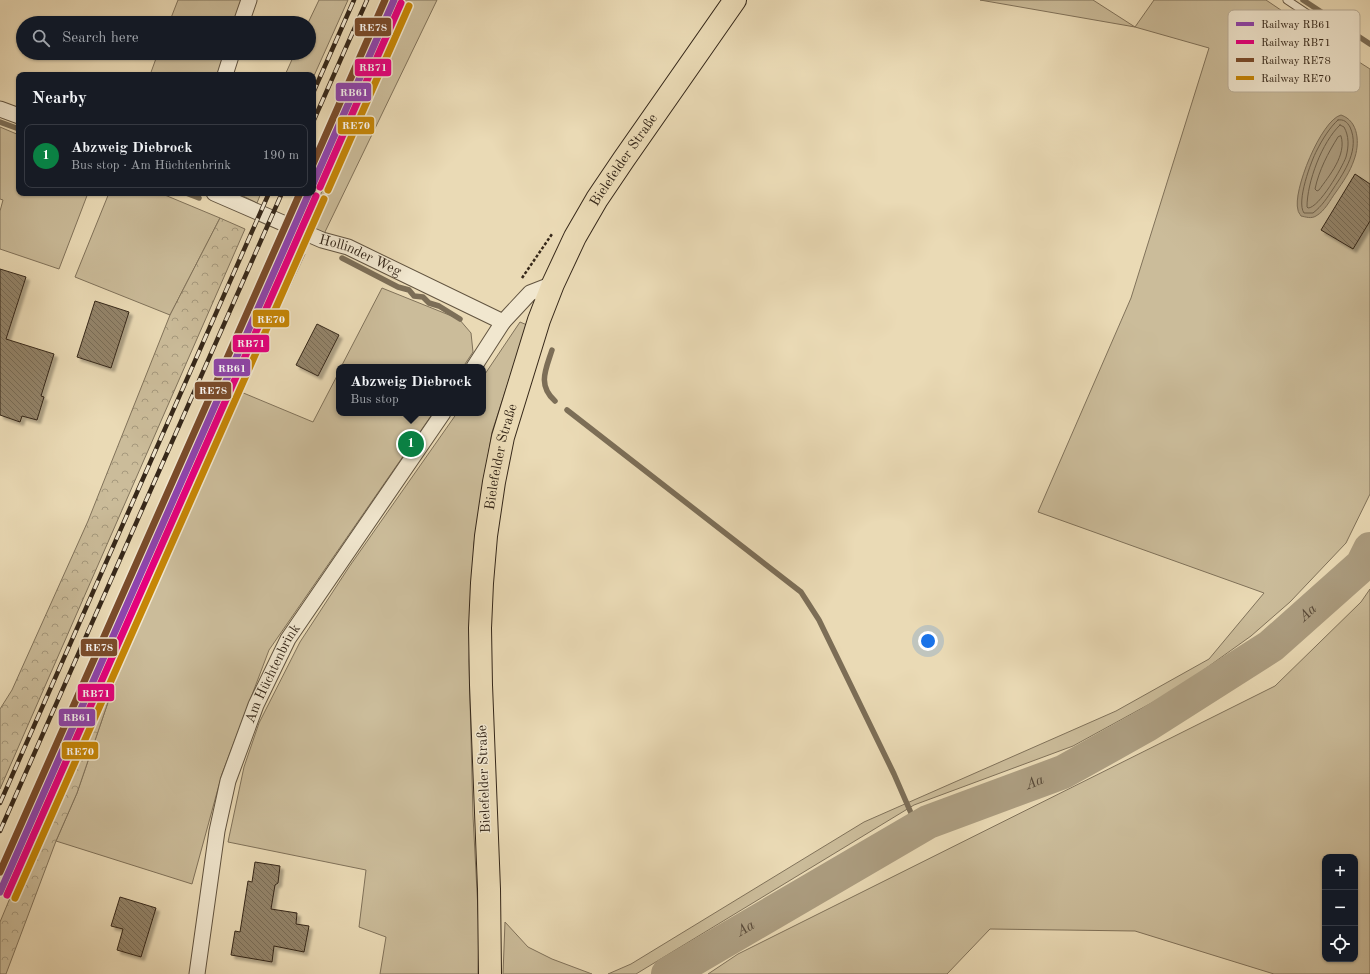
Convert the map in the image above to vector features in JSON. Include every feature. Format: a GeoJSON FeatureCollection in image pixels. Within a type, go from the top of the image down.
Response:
{"type":"FeatureCollection","features":[{"type":"Feature","properties":{"kind":"main road","name":"Bielefelder Straße"},"geometry":{"type":"LineString","coordinates":[[490,974],[481,678],[482,598],[486,536],[494,482],[503,437],[539,320],[553,284],[575,237],[597,199],[735,0]]}},
{"type":"Feature","properties":{"kind":"street"},"geometry":{"type":"LineString","coordinates":[[243,16],[249,0]]}},
{"type":"Feature","properties":{"kind":"street"},"geometry":{"type":"LineString","coordinates":[[226,72],[230,60]]}},
{"type":"Feature","properties":{"kind":"street"},"geometry":{"type":"LineString","coordinates":[[0,109],[16,115]]}},
{"type":"Feature","properties":{"kind":"street","name":"Hollinder Weg"},"geometry":{"type":"LineString","coordinates":[[221,196],[322,240],[348,247],[503,322]]}},
{"type":"Feature","properties":{"kind":"street"},"geometry":{"type":"LineString","coordinates":[[476,364],[503,322],[530,293],[553,284]]}},
{"type":"Feature","properties":{"kind":"street","name":"Am Hüchtenbrink"},"geometry":{"type":"LineString","coordinates":[[197,974],[217,831],[228,781],[256,705],[288,640],[441,416]]}},
{"type":"Feature","properties":{"kind":"lane"},"geometry":{"type":"LineString","coordinates":[[1287,0],[1302,10]]}},
{"type":"Feature","properties":{"kind":"green space"},"geometry":{"type":"Polygon","coordinates":[[[178,0],[242,0],[237,16],[172,16],[178,0]]]}},
{"type":"Feature","properties":{"kind":"green space"},"geometry":{"type":"Polygon","coordinates":[[[319,0],[348,0],[316,72],[286,72],[292,60],[316,60],[316,16],[311,16],[319,0]]]}},
{"type":"Feature","properties":{"kind":"green space"},"geometry":{"type":"Polygon","coordinates":[[[405,0],[437,0],[323,236],[306,228],[405,0]]]}},
{"type":"Feature","properties":{"kind":"green space"},"geometry":{"type":"Polygon","coordinates":[[[980,0],[1093,0],[1135,27],[980,0]]]}},
{"type":"Feature","properties":{"kind":"green space"},"geometry":{"type":"Polygon","coordinates":[[[1154,0],[1266,0],[1281,10],[1228,10],[1228,92],[1360,92],[1360,63],[1370,69],[1370,494],[1346,543],[1290,602],[1251,636],[1177,689],[1073,746],[914,805],[636,974],[608,974],[631,964],[864,822],[1116,711],[1209,659],[1264,593],[1038,512],[1131,298],[1209,48],[1135,27],[1154,0]]]}},
{"type":"Feature","properties":{"kind":"green space"},"geometry":{"type":"Polygon","coordinates":[[[155,60],[223,60],[219,72],[151,72],[155,60]]]}},
{"type":"Feature","properties":{"kind":"green space"},"geometry":{"type":"Polygon","coordinates":[[[0,127],[16,134],[16,196],[87,196],[59,269],[0,249],[0,211],[3,200],[0,199],[0,127]]]}},
{"type":"Feature","properties":{"kind":"green space"},"geometry":{"type":"Polygon","coordinates":[[[108,196],[167,196],[220,218],[170,315],[75,277],[108,196]]]}},
{"type":"Feature","properties":{"kind":"green space"},"geometry":{"type":"Polygon","coordinates":[[[243,196],[260,196],[257,203],[243,196]]]}},
{"type":"Feature","properties":{"kind":"green space"},"geometry":{"type":"Polygon","coordinates":[[[220,218],[245,229],[0,789],[0,709],[12,690],[88,521],[170,315],[220,218]]]}},
{"type":"Feature","properties":{"kind":"green space"},"geometry":{"type":"Polygon","coordinates":[[[296,250],[305,254],[143,600],[77,793],[56,841],[6,974],[0,974],[0,922],[80,730],[296,250]]]}},
{"type":"Feature","properties":{"kind":"green space"},"geometry":{"type":"Polygon","coordinates":[[[382,288],[459,319],[471,333],[473,352],[465,364],[343,364],[382,288]]]}},
{"type":"Feature","properties":{"kind":"green space"},"geometry":{"type":"Polygon","coordinates":[[[520,322],[527,325],[492,432],[474,543],[469,661],[473,816],[479,929],[478,974],[380,974],[386,937],[359,927],[366,870],[228,842],[244,767],[259,723],[300,642],[349,567],[455,416],[486,416],[486,373],[520,322]]]}},
{"type":"Feature","properties":{"kind":"green space"},"geometry":{"type":"Polygon","coordinates":[[[336,378],[336,416],[431,416],[269,650],[222,774],[192,884],[56,841],[77,793],[143,600],[241,392],[313,422],[336,378]]]}},
{"type":"Feature","properties":{"kind":"green space"},"geometry":{"type":"Polygon","coordinates":[[[1370,589],[1370,974],[1274,974],[1135,931],[990,929],[947,974],[708,974],[738,954],[1275,686],[1361,602],[1370,589]]]}},
{"type":"Feature","properties":{"kind":"green space"},"geometry":{"type":"Polygon","coordinates":[[[505,922],[528,947],[552,959],[592,974],[503,974],[505,922]]]}},
{"type":"Feature","properties":{"kind":"water"},"geometry":{"type":"Polygon","coordinates":[[[1341,115],[1347,118],[1355,128],[1357,140],[1356,154],[1344,181],[1322,211],[1316,216],[1308,218],[1301,216],[1298,211],[1297,201],[1299,188],[1304,173],[1325,129],[1333,120],[1341,115]]]}},
{"type":"Feature","properties":{"kind":"building"},"geometry":{"type":"Polygon","coordinates":[[[1355,174],[1370,184],[1370,221],[1353,249],[1321,230],[1355,174]]]}},
{"type":"Feature","properties":{"kind":"building"},"geometry":{"type":"Polygon","coordinates":[[[0,269],[26,277],[6,339],[54,354],[41,396],[44,397],[37,420],[22,416],[20,422],[0,415],[0,269]]]}},
{"type":"Feature","properties":{"kind":"building"},"geometry":{"type":"Polygon","coordinates":[[[95,301],[129,312],[111,368],[77,357],[95,301]]]}},
{"type":"Feature","properties":{"kind":"building"},"geometry":{"type":"Polygon","coordinates":[[[317,324],[339,335],[318,376],[296,365],[317,324]]]}},
{"type":"Feature","properties":{"kind":"building"},"geometry":{"type":"Polygon","coordinates":[[[255,862],[280,866],[278,883],[275,885],[271,909],[297,913],[296,924],[309,926],[304,952],[274,946],[272,962],[231,955],[235,931],[240,932],[248,881],[252,882],[255,862]]]}},
{"type":"Feature","properties":{"kind":"building"},"geometry":{"type":"Polygon","coordinates":[[[120,897],[156,908],[141,957],[117,950],[123,929],[111,926],[120,897]]]}},
{"type":"Feature","properties":{"kind":"waterway"},"geometry":{"type":"LineString","coordinates":[[1303,0],[1318,10]]}},
{"type":"Feature","properties":{"kind":"waterway"},"geometry":{"type":"LineString","coordinates":[[1360,37],[1370,44]]}},
{"type":"Feature","properties":{"kind":"waterway"},"geometry":{"type":"LineString","coordinates":[[0,122],[16,128]]}},
{"type":"Feature","properties":{"kind":"waterway"},"geometry":{"type":"LineString","coordinates":[[194,196],[199,198]]}},
{"type":"Feature","properties":{"kind":"waterway"},"geometry":{"type":"LineString","coordinates":[[342,258],[398,287],[409,290],[414,296],[423,297],[429,303],[439,306],[460,319]]}},
{"type":"Feature","properties":{"kind":"waterway"},"geometry":{"type":"LineString","coordinates":[[552,350],[544,377],[546,389],[555,401]]}},
{"type":"Feature","properties":{"kind":"waterway"},"geometry":{"type":"LineString","coordinates":[[567,410],[801,592],[819,620],[894,774],[911,813],[928,822]]}},
{"type":"Feature","properties":{"kind":"waterway","name":"Aa"},"geometry":{"type":"LineString","coordinates":[[668,974],[928,822],[1063,772],[1147,725],[1271,646],[1362,565],[1370,549]]}},
{"type":"Feature","properties":{"kind":"railway"},"geometry":{"type":"LineString","coordinates":[[316,86],[354,0]]}},
{"type":"Feature","properties":{"kind":"railway"},"geometry":{"type":"LineString","coordinates":[[316,115],[367,0]]}},
{"type":"Feature","properties":{"kind":"railway"},"geometry":{"type":"LineString","coordinates":[[0,803],[268,196]]}},
{"type":"Feature","properties":{"kind":"railway"},"geometry":{"type":"LineString","coordinates":[[0,831],[281,196]]}},
{"type":"Feature","properties":{"kind":"rail line","name":"RE78"},"geometry":{"type":"LineString","coordinates":[[316,157],[385,0]]}},
{"type":"Feature","properties":{"kind":"rail line","name":"RB61"},"geometry":{"type":"LineString","coordinates":[[316,177],[394,0]]}},
{"type":"Feature","properties":{"kind":"rail line","name":"RB71"},"geometry":{"type":"LineString","coordinates":[[320,187],[401,3]]}},
{"type":"Feature","properties":{"kind":"rail line","name":"RE70"},"geometry":{"type":"LineString","coordinates":[[328,190],[409,6]]}},
{"type":"Feature","properties":{"kind":"rail line","name":"RE78"},"geometry":{"type":"LineString","coordinates":[[0,872],[299,196]]}},
{"type":"Feature","properties":{"kind":"rail line","name":"RB61"},"geometry":{"type":"LineString","coordinates":[[0,892],[308,196]]}},
{"type":"Feature","properties":{"kind":"rail line","name":"RB71"},"geometry":{"type":"LineString","coordinates":[[7,895],[316,196]]}},
{"type":"Feature","properties":{"kind":"rail line","name":"RE70"},"geometry":{"type":"LineString","coordinates":[[15,898],[324,199]]}},
{"type":"Feature","properties":{"kind":"place","name":"Abzweig Diebrock"},"geometry":{"type":"Point","coordinates":[411,444]}}]}
